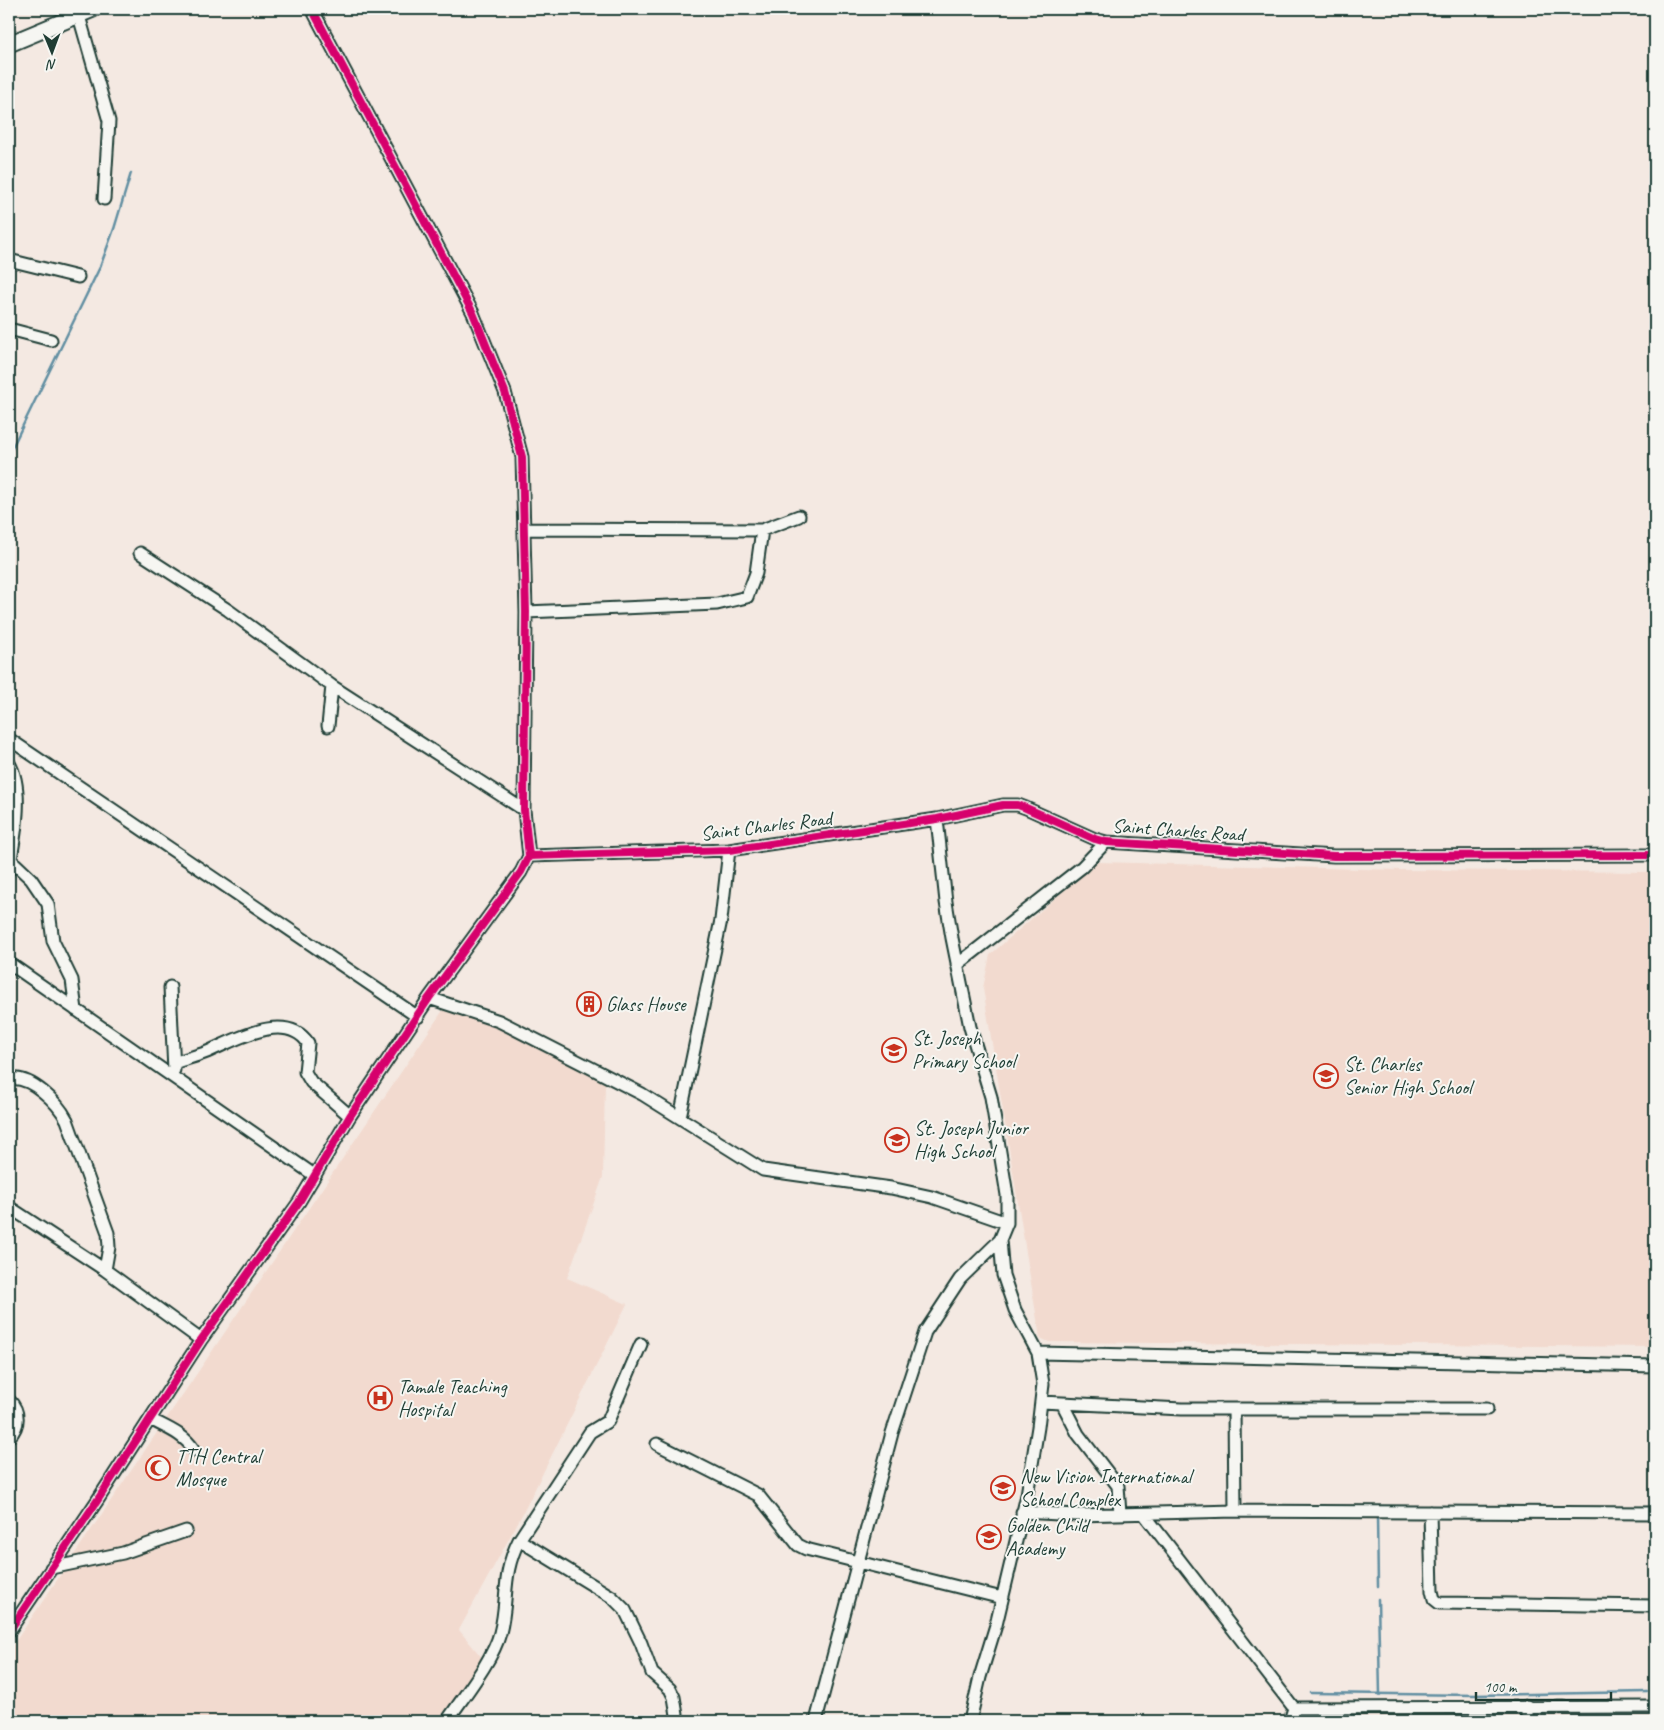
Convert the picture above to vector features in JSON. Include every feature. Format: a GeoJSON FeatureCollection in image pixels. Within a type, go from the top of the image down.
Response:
{"type":"FeatureCollection","features":[{"type":"Feature","properties":{"kind":"main road"},"geometry":{"type":"LineString","coordinates":[[9,44],[83,11]]}},
{"type":"Feature","properties":{"kind":"street"},"geometry":{"type":"LineString","coordinates":[[9,1631],[201,1340],[298,1202],[350,1116],[418,1018],[429,998],[521,872],[529,856],[524,810],[526,612],[522,457],[505,392],[473,313],[391,154],[312,9]]}},
{"type":"Feature","properties":{"kind":"street"},"geometry":{"type":"LineString","coordinates":[[83,11],[109,121],[104,199]]}},
{"type":"Feature","properties":{"kind":"street"},"geometry":{"type":"LineString","coordinates":[[9,260],[78,277]]}},
{"type":"Feature","properties":{"kind":"street"},"geometry":{"type":"LineString","coordinates":[[9,332],[13,330],[51,340]]}},
{"type":"Feature","properties":{"kind":"street"},"geometry":{"type":"LineString","coordinates":[[524,529],[762,530],[799,516]]}},
{"type":"Feature","properties":{"kind":"street"},"geometry":{"type":"LineString","coordinates":[[526,612],[717,604],[746,597],[756,573],[762,530]]}},
{"type":"Feature","properties":{"kind":"street"},"geometry":{"type":"LineString","coordinates":[[140,553],[228,610],[332,686],[524,810]]}},
{"type":"Feature","properties":{"kind":"street"},"geometry":{"type":"LineString","coordinates":[[328,726],[332,686]]}},
{"type":"Feature","properties":{"kind":"street"},"geometry":{"type":"LineString","coordinates":[[9,739],[14,747],[418,1018]]}},
{"type":"Feature","properties":{"kind":"street"},"geometry":{"type":"LineString","coordinates":[[9,763],[16,783],[10,865],[31,879],[48,904],[53,941],[72,980],[76,1010]]}},
{"type":"Feature","properties":{"kind":"street","name":"Saint Charles Road"},"geometry":{"type":"LineString","coordinates":[[529,856],[729,850],[937,819],[1003,804],[1018,805],[1106,842],[1334,856],[1655,855]]}},
{"type":"Feature","properties":{"kind":"street"},"geometry":{"type":"LineString","coordinates":[[816,1721],[892,1433],[925,1332],[960,1279],[1000,1240],[1007,1223],[1009,1210],[991,1097],[970,1027],[957,965],[946,902],[937,819]]}},
{"type":"Feature","properties":{"kind":"street"},"geometry":{"type":"LineString","coordinates":[[957,965],[1082,867],[1106,842]]}},
{"type":"Feature","properties":{"kind":"street"},"geometry":{"type":"LineString","coordinates":[[680,1117],[721,920],[729,850]]}},
{"type":"Feature","properties":{"kind":"street"},"geometry":{"type":"LineString","coordinates":[[9,963],[314,1175]]}},
{"type":"Feature","properties":{"kind":"street"},"geometry":{"type":"LineString","coordinates":[[170,987],[174,1077]]}},
{"type":"Feature","properties":{"kind":"street"},"geometry":{"type":"LineString","coordinates":[[429,998],[499,1021],[642,1094],[762,1170],[891,1188],[932,1197],[1007,1223]]}},
{"type":"Feature","properties":{"kind":"street"},"geometry":{"type":"LineString","coordinates":[[174,1063],[258,1031],[281,1028],[292,1030],[302,1034],[308,1043],[305,1072],[311,1082],[350,1116]]}},
{"type":"Feature","properties":{"kind":"street"},"geometry":{"type":"LineString","coordinates":[[9,1080],[14,1078],[33,1085],[60,1107],[68,1120],[108,1233],[109,1246],[105,1270]]}},
{"type":"Feature","properties":{"kind":"street"},"geometry":{"type":"LineString","coordinates":[[9,1207],[105,1270],[201,1340]]}},
{"type":"Feature","properties":{"kind":"street"},"geometry":{"type":"LineString","coordinates":[[970,1721],[980,1677],[996,1625],[1022,1512],[1032,1464],[1043,1384],[1038,1353],[1008,1294],[1003,1275],[1000,1240]]}},
{"type":"Feature","properties":{"kind":"street"},"geometry":{"type":"LineString","coordinates":[[447,1721],[494,1651],[500,1634],[504,1610],[504,1585],[509,1559],[518,1540],[590,1432],[608,1421],[641,1344]]}},
{"type":"Feature","properties":{"kind":"street"},"geometry":{"type":"LineString","coordinates":[[1038,1353],[1655,1366]]}},
{"type":"Feature","properties":{"kind":"street"},"geometry":{"type":"LineString","coordinates":[[9,1400],[15,1407],[17,1423],[15,1431],[9,1437]]}},
{"type":"Feature","properties":{"kind":"street"},"geometry":{"type":"LineString","coordinates":[[1041,1402],[1234,1409],[1487,1409]]}},
{"type":"Feature","properties":{"kind":"street"},"geometry":{"type":"LineString","coordinates":[[1062,1403],[1078,1434],[1118,1486],[1120,1514]]}},
{"type":"Feature","properties":{"kind":"street"},"geometry":{"type":"LineString","coordinates":[[1234,1409],[1235,1511]]}},
{"type":"Feature","properties":{"kind":"street"},"geometry":{"type":"LineString","coordinates":[[150,1419],[177,1433],[188,1441],[194,1450]]}},
{"type":"Feature","properties":{"kind":"street"},"geometry":{"type":"LineString","coordinates":[[657,1444],[758,1495],[798,1545],[857,1562],[1002,1598]]}},
{"type":"Feature","properties":{"kind":"street"},"geometry":{"type":"LineString","coordinates":[[1022,1512],[1120,1514],[1235,1511],[1655,1513]]}},
{"type":"Feature","properties":{"kind":"street"},"geometry":{"type":"LineString","coordinates":[[1430,1512],[1432,1591],[1434,1599],[1439,1603],[1655,1606]]}},
{"type":"Feature","properties":{"kind":"street"},"geometry":{"type":"LineString","coordinates":[[1144,1514],[1294,1708]]}},
{"type":"Feature","properties":{"kind":"street"},"geometry":{"type":"LineString","coordinates":[[52,1568],[123,1553],[186,1531]]}},
{"type":"Feature","properties":{"kind":"street"},"geometry":{"type":"LineString","coordinates":[[518,1540],[612,1598],[625,1610],[642,1643],[652,1673],[670,1689],[674,1697],[678,1721]]}},
{"type":"Feature","properties":{"kind":"street"},"geometry":{"type":"LineString","coordinates":[[1527,1706],[1527,1721]]}},
{"type":"Feature","properties":{"kind":"street"},"geometry":{"type":"LineString","coordinates":[[1294,1708],[1655,1706]]}},
{"type":"Feature","properties":{"kind":"street"},"geometry":{"type":"LineString","coordinates":[[1290,1721],[1294,1708]]}},
{"type":"Feature","properties":{"kind":"shaded area","name":"St. Charles Senior High School"},"geometry":{"type":"Polygon","coordinates":[[[1097,862],[1402,870],[1655,872],[1655,1347],[1049,1342],[1040,1338],[983,988],[990,955],[1097,862]]]}},
{"type":"Feature","properties":{"kind":"shaded area","name":"Tamale Teaching Hospital"},"geometry":{"type":"Polygon","coordinates":[[[452,997],[605,1083],[603,1177],[567,1278],[627,1304],[523,1513],[459,1630],[489,1666],[448,1721],[9,1721],[9,1651],[452,997]]]}},
{"type":"Feature","properties":{"kind":"waterway"},"geometry":{"type":"LineString","coordinates":[[9,454],[100,267],[131,173]]}},
{"type":"Feature","properties":{"kind":"waterway"},"geometry":{"type":"LineString","coordinates":[[1377,1516],[1378,1586]]}},
{"type":"Feature","properties":{"kind":"waterway"},"geometry":{"type":"LineString","coordinates":[[1378,1599],[1380,1695]]}},
{"type":"Feature","properties":{"kind":"waterway"},"geometry":{"type":"LineString","coordinates":[[1311,1693],[1476,1695],[1647,1692]]}},
{"type":"Feature","properties":{"kind":"cycle path"},"geometry":{"type":"LineString","coordinates":[[9,1631],[97,1501],[201,1340],[299,1202],[350,1116],[429,998],[521,872],[529,856],[524,810],[526,612],[522,457],[505,392],[473,313],[312,9]]}},
{"type":"Feature","properties":{"kind":"cycle path"},"geometry":{"type":"LineString","coordinates":[[529,856],[729,850],[937,819],[1003,805],[1018,805],[1106,842],[1334,856],[1655,855]]}},
{"type":"Feature","properties":{"kind":"place","name":"Glass House"},"geometry":{"type":"Point","coordinates":[589,1004]}},
{"type":"Feature","properties":{"kind":"place","name":"St. Joseph Primary School"},"geometry":{"type":"Point","coordinates":[894,1050]}},
{"type":"Feature","properties":{"kind":"place","name":"St. Charles Senior High School"},"geometry":{"type":"Point","coordinates":[1326,1076]}},
{"type":"Feature","properties":{"kind":"place","name":"St. Joseph Junior High School"},"geometry":{"type":"Point","coordinates":[897,1140]}},
{"type":"Feature","properties":{"kind":"place","name":"Tamale Teaching Hospital"},"geometry":{"type":"Point","coordinates":[380,1398]}},
{"type":"Feature","properties":{"kind":"place","name":"TTH Central Mosque"},"geometry":{"type":"Point","coordinates":[158,1468]}},
{"type":"Feature","properties":{"kind":"place","name":"New Vision International School Complex"},"geometry":{"type":"Point","coordinates":[1003,1488]}},
{"type":"Feature","properties":{"kind":"place","name":"Golden Child Academy"},"geometry":{"type":"Point","coordinates":[989,1537]}}]}
